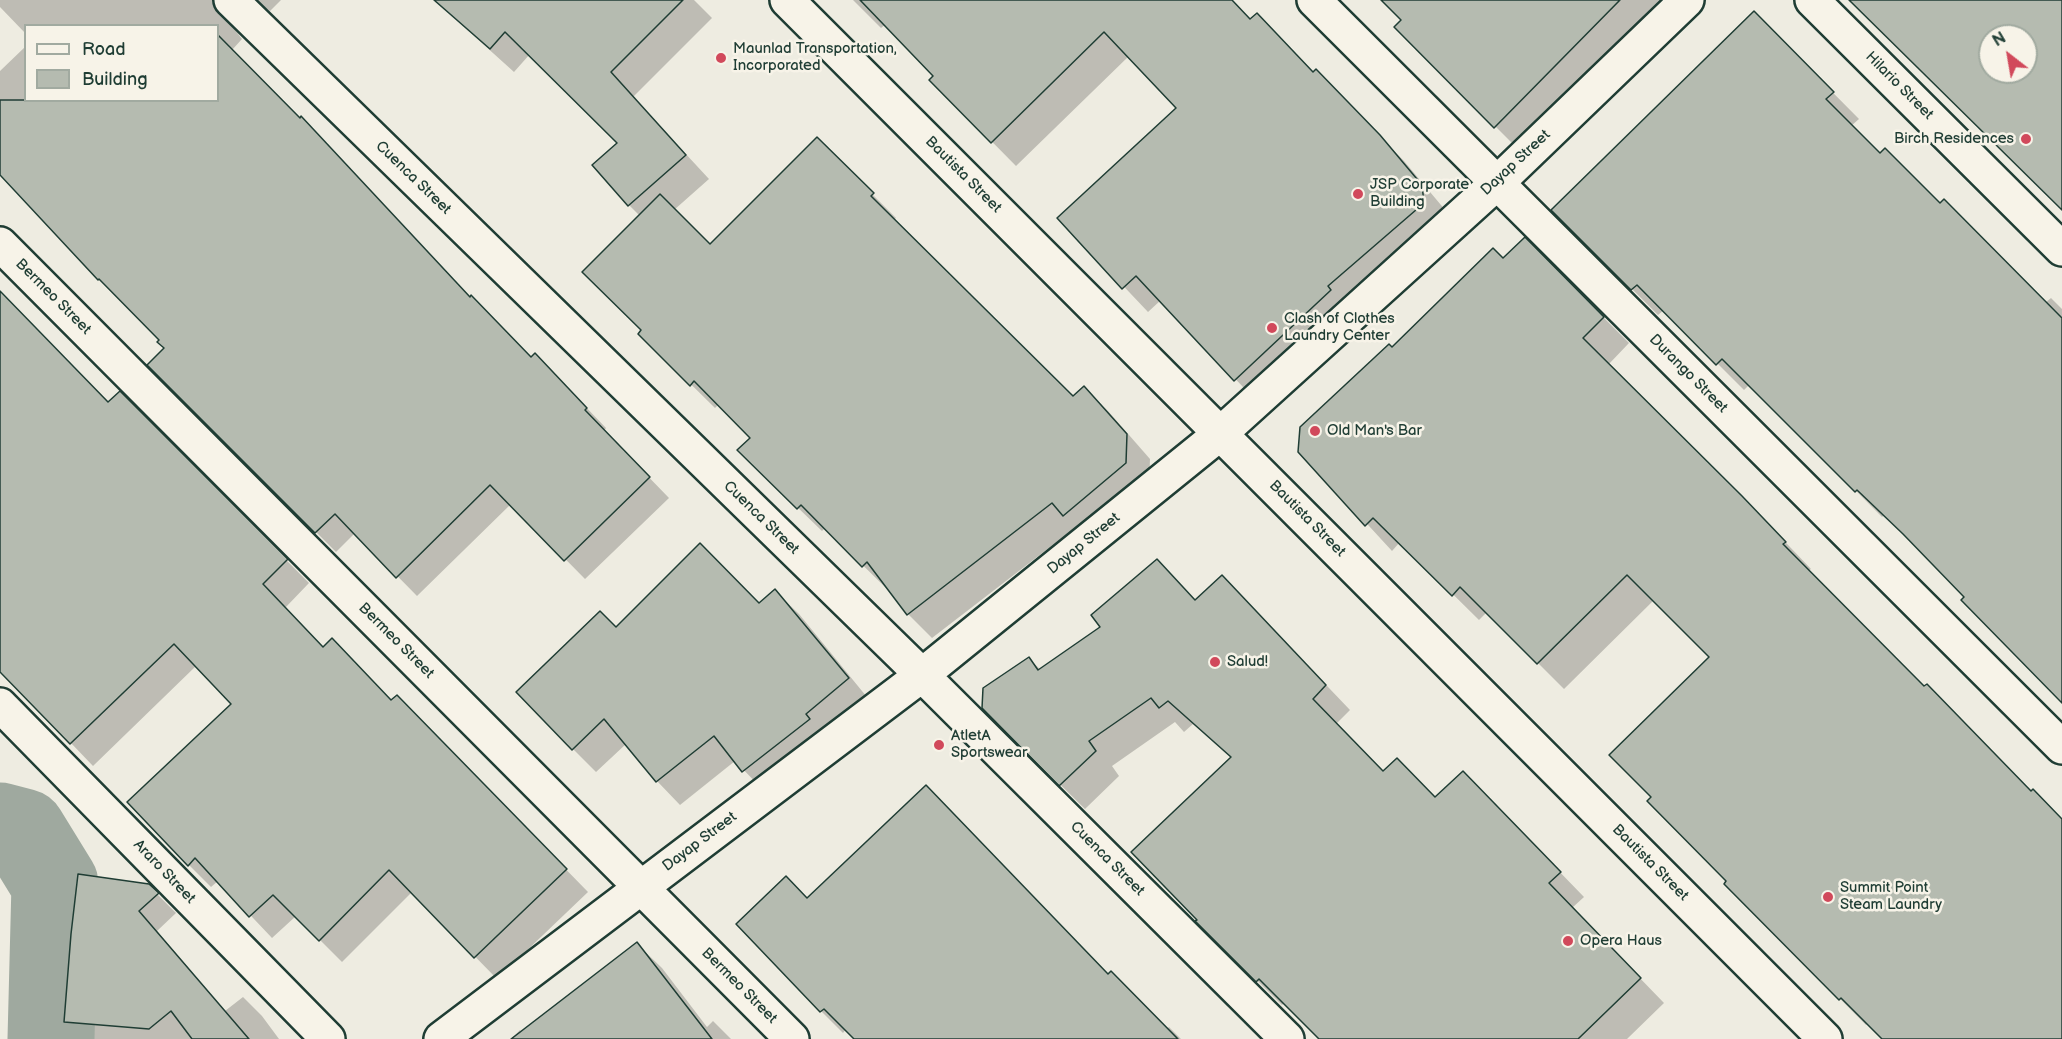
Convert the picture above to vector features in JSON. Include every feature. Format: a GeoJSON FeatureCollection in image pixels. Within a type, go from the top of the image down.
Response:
{"type":"FeatureCollection","features":[{"type":"Feature","properties":{"kind":"street","name":"Cuenca Street"},"geometry":{"type":"LineString","coordinates":[[231,0],[922,675],[1287,1039]]}},
{"type":"Feature","properties":{"kind":"street","name":"Bautista Street"},"geometry":{"type":"LineString","coordinates":[[787,0],[1825,1039]]}},
{"type":"Feature","properties":{"kind":"street","name":"Durango Street"},"geometry":{"type":"LineString","coordinates":[[1314,0],[2062,747]]}},
{"type":"Feature","properties":{"kind":"street","name":"Dayap Street"},"geometry":{"type":"LineString","coordinates":[[441,1039],[922,675],[1221,433],[1497,183],[1687,0]]}},
{"type":"Feature","properties":{"kind":"street","name":"Hilario Street"},"geometry":{"type":"LineString","coordinates":[[1812,0],[2062,249]]}},
{"type":"Feature","properties":{"kind":"street","name":"Bermeo Street"},"geometry":{"type":"LineString","coordinates":[[0,244],[792,1039]]}},
{"type":"Feature","properties":{"kind":"street","name":"Araro Street"},"geometry":{"type":"LineString","coordinates":[[0,705],[328,1039]]}},
{"type":"Feature","properties":{"kind":"building"},"geometry":{"type":"Polygon","coordinates":[[[434,0],[683,0],[611,72],[686,155],[628,206],[592,165],[617,143],[505,32],[490,49],[434,0]]]}},
{"type":"Feature","properties":{"kind":"building"},"geometry":{"type":"Polygon","coordinates":[[[860,0],[1232,0],[1250,19],[1257,13],[1313,72],[1316,69],[1380,135],[1422,185],[1424,203],[1328,286],[1331,290],[1234,381],[1136,276],[1122,289],[1057,218],[1176,108],[1104,32],[991,143],[929,80],[933,76],[860,0]]]}},
{"type":"Feature","properties":{"kind":"building"},"geometry":{"type":"Polygon","coordinates":[[[1381,0],[1620,0],[1494,128],[1394,27],[1401,20],[1381,0]]]}},
{"type":"Feature","properties":{"kind":"building","name":"Birch Residences"},"geometry":{"type":"Polygon","coordinates":[[[1849,0],[2062,0],[2062,210],[1849,0]]]}},
{"type":"Feature","properties":{"kind":"building"},"geometry":{"type":"Polygon","coordinates":[[[1754,11],[1834,92],[1826,99],[1880,153],[1885,148],[1940,203],[1944,199],[2062,318],[2062,703],[1961,600],[1964,597],[1903,534],[1857,490],[1855,492],[1722,359],[1716,365],[1637,285],[1631,290],[1551,210],[1754,11]]]}},
{"type":"Feature","properties":{"kind":"building"},"geometry":{"type":"Polygon","coordinates":[[[219,36],[300,118],[301,116],[470,297],[471,295],[531,357],[535,353],[587,408],[585,410],[650,477],[564,561],[490,485],[396,578],[335,514],[315,533],[147,365],[164,348],[157,342],[159,340],[98,280],[0,175],[0,100],[219,102],[219,36]]]}},
{"type":"Feature","properties":{"kind":"building"},"geometry":{"type":"Polygon","coordinates":[[[817,137],[874,193],[871,196],[1073,396],[1084,386],[1127,434],[1126,463],[1063,516],[1052,503],[907,615],[867,562],[862,567],[801,505],[797,509],[737,450],[750,438],[694,381],[690,386],[638,334],[641,330],[582,272],[660,194],[710,244],[817,137]]]}},
{"type":"Feature","properties":{"kind":"building"},"geometry":{"type":"Polygon","coordinates":[[[1525,237],[1604,317],[1583,338],[1742,496],[1786,542],[1783,544],[1924,686],[1927,684],[2031,791],[2033,789],[2062,819],[2062,1039],[1882,1039],[1841,998],[1839,1000],[1724,884],[1726,881],[1647,801],[1651,797],[1609,755],[1709,657],[1627,575],[1537,664],[1460,587],[1452,596],[1373,518],[1365,526],[1298,452],[1300,427],[1389,344],[1392,347],[1493,248],[1503,258],[1525,237]]]}},
{"type":"Feature","properties":{"kind":"building"},"geometry":{"type":"Polygon","coordinates":[[[0,291],[108,402],[120,391],[288,559],[263,584],[323,647],[332,638],[391,700],[397,695],[567,869],[474,958],[389,870],[319,941],[273,895],[249,917],[195,858],[188,866],[127,802],[231,704],[174,644],[70,744],[0,672],[0,291]]]}},
{"type":"Feature","properties":{"kind":"building"},"geometry":{"type":"Polygon","coordinates":[[[700,543],[759,603],[775,589],[849,678],[806,714],[810,719],[742,772],[714,736],[656,782],[604,719],[572,750],[516,692],[600,611],[616,627],[700,543]]]}},
{"type":"Feature","properties":{"kind":"building"},"geometry":{"type":"Polygon","coordinates":[[[1157,559],[1195,600],[1222,575],[1326,685],[1313,699],[1383,771],[1397,758],[1435,797],[1463,771],[1561,872],[1549,883],[1641,978],[1578,1039],[1319,1039],[1259,979],[1256,982],[1131,852],[1231,757],[1168,701],[1159,708],[1151,698],[1089,741],[1096,751],[1059,786],[982,708],[983,688],[1029,657],[1038,670],[1100,627],[1091,615],[1157,559]]]}},
{"type":"Feature","properties":{"kind":"building"},"geometry":{"type":"Polygon","coordinates":[[[926,785],[1108,974],[1111,971],[1178,1039],[854,1039],[824,1009],[820,1012],[736,924],[786,876],[807,898],[926,785]]]}},
{"type":"Feature","properties":{"kind":"building"},"geometry":{"type":"Polygon","coordinates":[[[78,874],[149,884],[159,893],[139,911],[249,1039],[192,1039],[171,1011],[149,1029],[64,1022],[78,874]]]}},
{"type":"Feature","properties":{"kind":"building"},"geometry":{"type":"Polygon","coordinates":[[[637,942],[712,1039],[511,1039],[637,942]]]}},
{"type":"Feature","properties":{"kind":"waterway"},"geometry":{"type":"LineString","coordinates":[[0,826],[23,832],[55,884],[51,1039]]}},
{"type":"Feature","properties":{"kind":"place","name":"Maunlad Transportation, Incorporated"},"geometry":{"type":"Point","coordinates":[721,58]}},
{"type":"Feature","properties":{"kind":"place","name":"Birch Residences"},"geometry":{"type":"Point","coordinates":[2026,139]}},
{"type":"Feature","properties":{"kind":"place","name":"JSP Corporate Building"},"geometry":{"type":"Point","coordinates":[1358,194]}},
{"type":"Feature","properties":{"kind":"place","name":"Clash of Clothes Laundry Center"},"geometry":{"type":"Point","coordinates":[1272,328]}},
{"type":"Feature","properties":{"kind":"place","name":"Old Man's Bar"},"geometry":{"type":"Point","coordinates":[1315,431]}},
{"type":"Feature","properties":{"kind":"place","name":"Salud!"},"geometry":{"type":"Point","coordinates":[1215,662]}},
{"type":"Feature","properties":{"kind":"place","name":"AtletA Sportswear"},"geometry":{"type":"Point","coordinates":[939,745]}},
{"type":"Feature","properties":{"kind":"place","name":"Summit Point Steam Laundry"},"geometry":{"type":"Point","coordinates":[1828,897]}},
{"type":"Feature","properties":{"kind":"place","name":"Opera Haus"},"geometry":{"type":"Point","coordinates":[1568,941]}}]}
